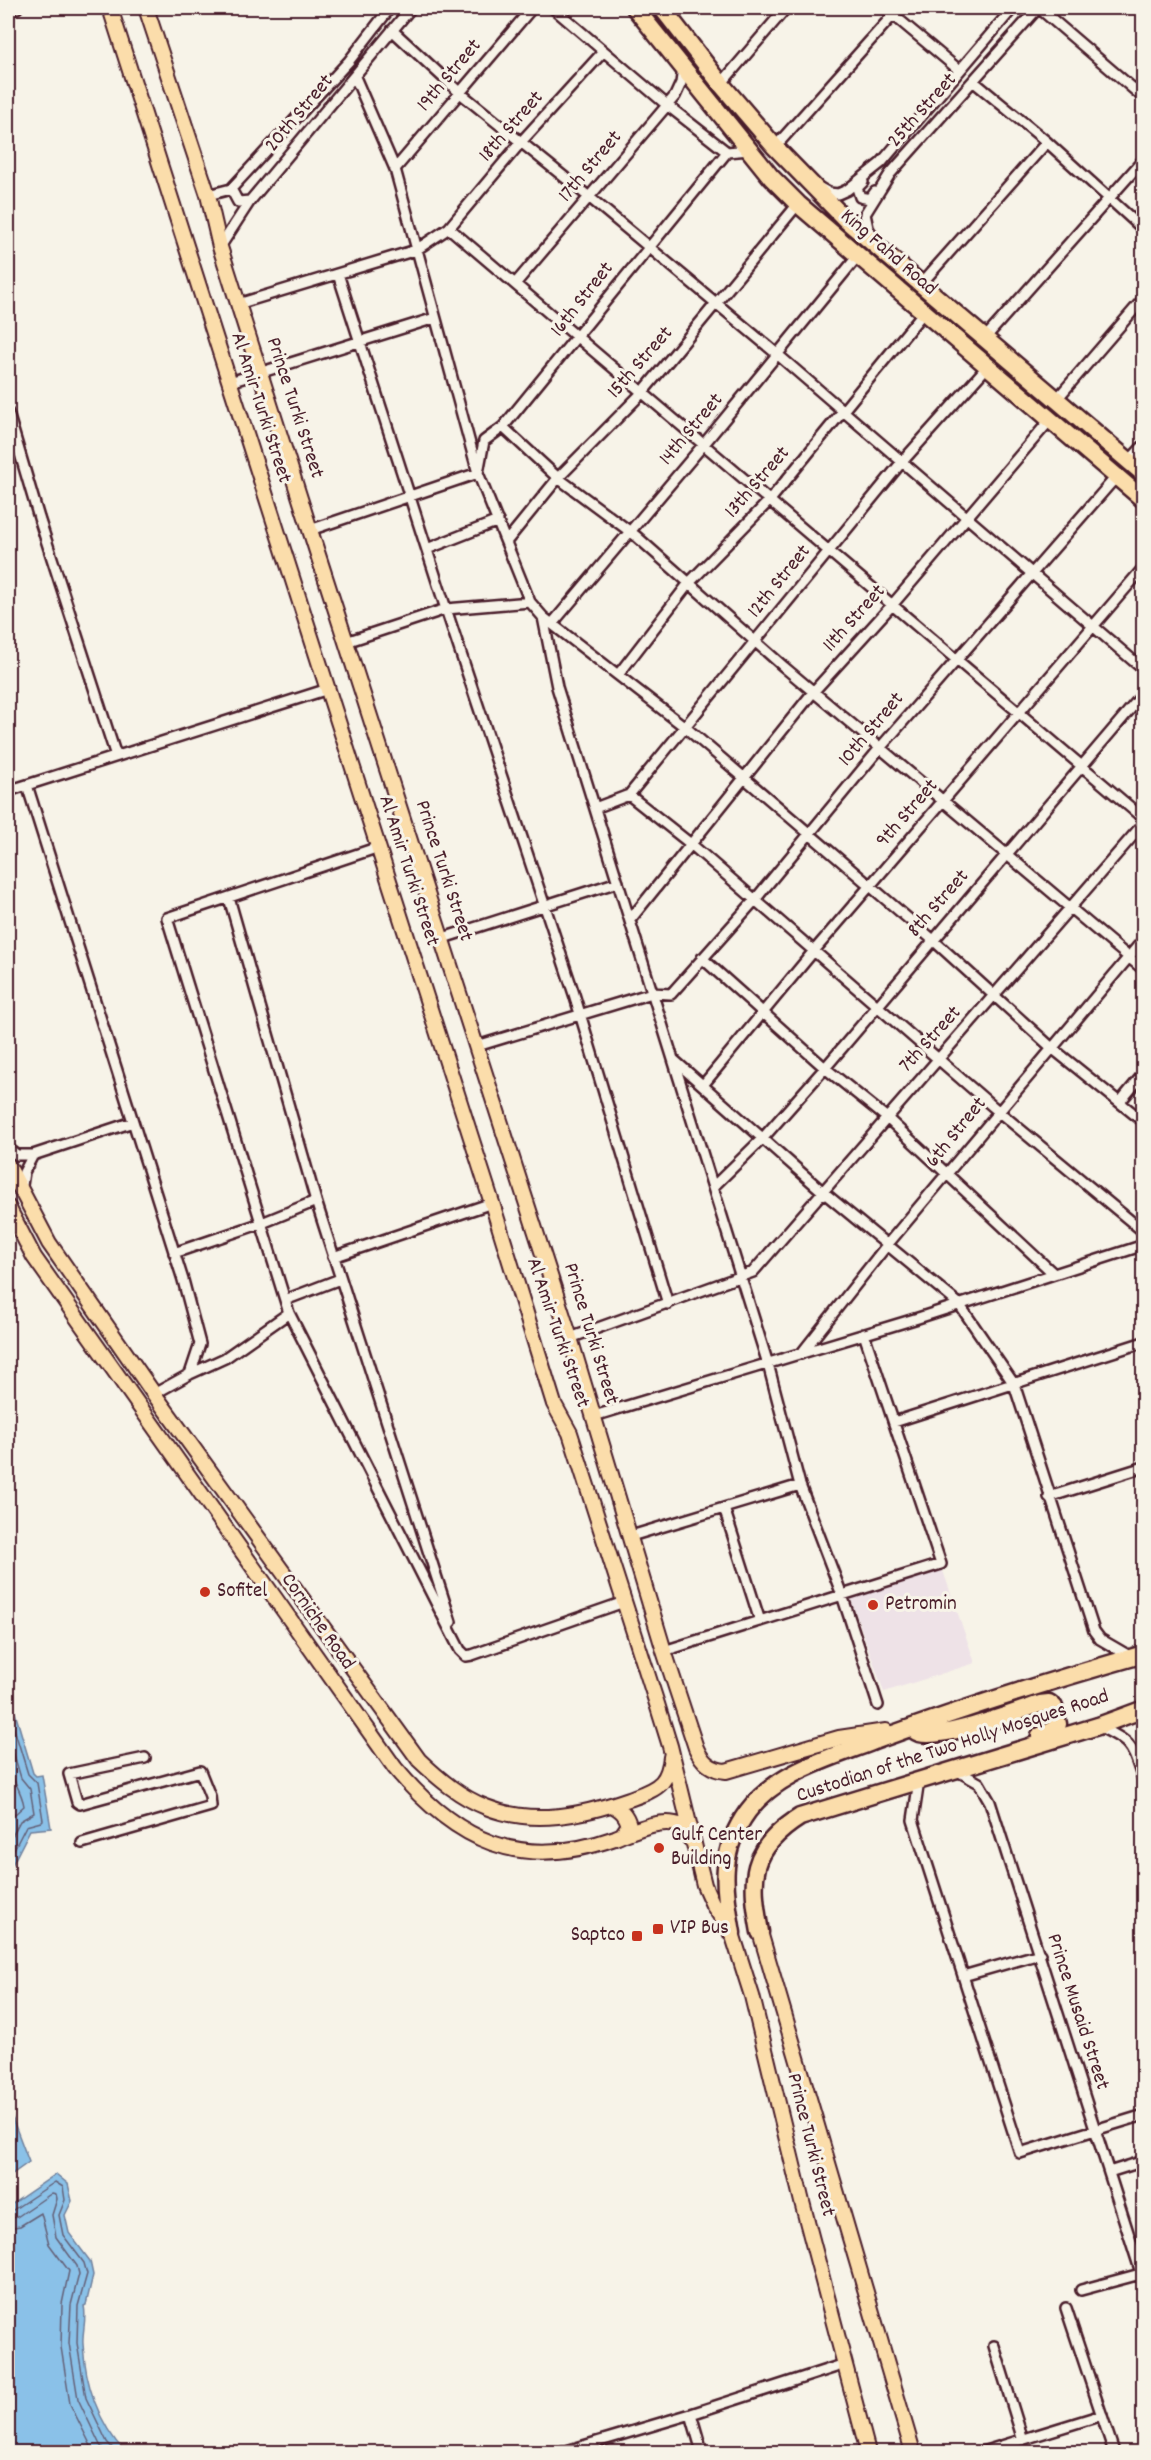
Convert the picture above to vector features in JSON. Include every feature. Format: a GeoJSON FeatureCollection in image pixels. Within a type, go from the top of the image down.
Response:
{"type":"FeatureCollection","features":[{"type":"Feature","properties":{"kind":"highway","name":"King Fahd Road"},"geometry":{"type":"LineString","coordinates":[[635,8],[749,150],[798,204],[857,257],[1143,500]]}},
{"type":"Feature","properties":{"kind":"highway","name":"King Fahd Road"},"geometry":{"type":"LineString","coordinates":[[662,8],[721,84],[775,147],[847,221],[1143,474]]}},
{"type":"Feature","properties":{"kind":"highway","name":"Custodian of the Two Holly Mosques Road"},"geometry":{"type":"LineString","coordinates":[[910,1728],[966,1708],[1137,1656]]}},
{"type":"Feature","properties":{"kind":"highway"},"geometry":{"type":"LineString","coordinates":[[732,1933],[725,1892],[725,1865],[735,1832],[750,1809],[772,1789],[797,1773],[910,1728],[920,1734],[940,1732],[967,1727],[1040,1704],[1049,1703],[1054,1707],[1059,1724],[1054,1730],[972,1764]]}},
{"type":"Feature","properties":{"kind":"highway","name":"Custodian of the Two Holly Mosques Road"},"geometry":{"type":"LineString","coordinates":[[760,1932],[753,1892],[754,1878],[764,1850],[775,1835],[800,1817],[953,1768],[1098,1726],[1143,1709]]}},
{"type":"Feature","properties":{"kind":"main road","name":"Al Amir Turki Street"},"geometry":{"type":"LineString","coordinates":[[110,8],[379,847],[554,1404],[570,1433],[670,1746],[697,1854]]}},
{"type":"Feature","properties":{"kind":"main road","name":"Prince Turki Street"},"geometry":{"type":"LineString","coordinates":[[146,8],[208,195],[220,247],[310,530],[570,1338],[632,1536],[664,1651],[696,1748]]}},
{"type":"Feature","properties":{"kind":"main road","name":"Corniche Road"},"geometry":{"type":"LineString","coordinates":[[8,1165],[49,1243],[154,1394],[419,1760],[435,1776],[452,1789],[487,1808],[522,1817],[566,1815],[612,1805],[662,1783],[670,1768],[670,1746]]}},
{"type":"Feature","properties":{"kind":"main road","name":"Corniche Road"},"geometry":{"type":"LineString","coordinates":[[8,1207],[34,1257],[390,1760],[420,1798],[459,1828],[505,1849],[523,1852],[559,1850],[622,1835],[659,1823],[675,1823],[686,1830],[697,1854]]}},
{"type":"Feature","properties":{"kind":"main road"},"geometry":{"type":"LineString","coordinates":[[570,1433],[595,1421]]}},
{"type":"Feature","properties":{"kind":"main road","name":"Custodian of the Two Holly Mosques Road"},"geometry":{"type":"LineString","coordinates":[[696,1748],[699,1756],[710,1767],[726,1771],[839,1738],[910,1728]]}},
{"type":"Feature","properties":{"kind":"main road"},"geometry":{"type":"LineString","coordinates":[[612,1805],[622,1811],[627,1818],[629,1825],[622,1835]]}},
{"type":"Feature","properties":{"kind":"main road","name":"Prince Turki Street"},"geometry":{"type":"LineString","coordinates":[[697,1854],[704,1885],[712,1905],[732,1933],[752,1996],[802,2202],[868,2452]]}},
{"type":"Feature","properties":{"kind":"main road","name":"Prince Turki Street"},"geometry":{"type":"LineString","coordinates":[[760,1932],[913,2452]]}},
{"type":"Feature","properties":{"kind":"street"},"geometry":{"type":"LineString","coordinates":[[8,11],[17,8]]}},
{"type":"Feature","properties":{"kind":"street","name":"20th Street"},"geometry":{"type":"LineString","coordinates":[[231,189],[349,61],[390,8]]}},
{"type":"Feature","properties":{"kind":"street","name":"20th Street"},"geometry":{"type":"LineString","coordinates":[[220,247],[250,201],[411,8]]}},
{"type":"Feature","properties":{"kind":"street","name":"19th Street"},"geometry":{"type":"LineString","coordinates":[[395,169],[532,8]]}},
{"type":"Feature","properties":{"kind":"street"},"geometry":{"type":"LineString","coordinates":[[553,8],[667,105],[727,152],[749,150]]}},
{"type":"Feature","properties":{"kind":"street"},"geometry":{"type":"LineString","coordinates":[[721,84],[786,8]]}},
{"type":"Feature","properties":{"kind":"street"},"geometry":{"type":"LineString","coordinates":[[885,8],[959,70]]}},
{"type":"Feature","properties":{"kind":"street","name":"25th Street"},"geometry":{"type":"LineString","coordinates":[[810,182],[829,193],[838,194],[847,190],[881,163],[1013,8]]}},
{"type":"Feature","properties":{"kind":"street"},"geometry":{"type":"LineString","coordinates":[[1039,8],[1143,98]]}},
{"type":"Feature","properties":{"kind":"street","name":"25th Street"},"geometry":{"type":"LineString","coordinates":[[880,248],[868,228],[865,214],[890,174],[1039,8]]}},
{"type":"Feature","properties":{"kind":"street"},"geometry":{"type":"LineString","coordinates":[[775,147],[893,15]]}},
{"type":"Feature","properties":{"kind":"street"},"geometry":{"type":"LineString","coordinates":[[392,30],[459,92],[589,196],[777,354],[1143,670]]}},
{"type":"Feature","properties":{"kind":"street","name":"18th Street"},"geometry":{"type":"LineString","coordinates":[[238,303],[417,250],[449,228],[521,142],[603,52]]}},
{"type":"Feature","properties":{"kind":"street","name":"17th Street"},"geometry":{"type":"LineString","coordinates":[[515,284],[679,90],[683,68]]}},
{"type":"Feature","properties":{"kind":"street"},"geometry":{"type":"LineString","coordinates":[[355,77],[395,169],[478,473],[530,602],[543,617],[685,727],[810,833],[1052,1047],[1143,1122]]}},
{"type":"Feature","properties":{"kind":"street"},"geometry":{"type":"LineString","coordinates":[[973,81],[1047,142],[1143,230]]}},
{"type":"Feature","properties":{"kind":"street"},"geometry":{"type":"LineString","coordinates":[[921,284],[1047,142]]}},
{"type":"Feature","properties":{"kind":"street","name":"16th Street"},"geometry":{"type":"LineString","coordinates":[[478,473],[484,441],[503,427],[727,152]]}},
{"type":"Feature","properties":{"kind":"street"},"geometry":{"type":"LineString","coordinates":[[985,338],[1143,159]]}},
{"type":"Feature","properties":{"kind":"street"},"geometry":{"type":"LineString","coordinates":[[881,163],[857,188],[857,193],[864,199],[870,198],[890,174]]}},
{"type":"Feature","properties":{"kind":"street"},"geometry":{"type":"LineString","coordinates":[[208,195],[231,189],[238,202],[250,201]]}},
{"type":"Feature","properties":{"kind":"street","name":"15th Street"},"geometry":{"type":"LineString","coordinates":[[506,542],[558,478],[642,393],[798,204]]}},
{"type":"Feature","properties":{"kind":"street"},"geometry":{"type":"LineString","coordinates":[[449,228],[894,604],[1082,765],[1143,821]]}},
{"type":"Feature","properties":{"kind":"street","name":"14th Street"},"geometry":{"type":"LineString","coordinates":[[552,624],[704,444],[857,257]]}},
{"type":"Feature","properties":{"kind":"street"},"geometry":{"type":"LineString","coordinates":[[338,274],[580,1014],[668,1304]]}},
{"type":"Feature","properties":{"kind":"street"},"geometry":{"type":"LineString","coordinates":[[1056,400],[1143,298]]}},
{"type":"Feature","properties":{"kind":"street","name":"13th Street"},"geometry":{"type":"LineString","coordinates":[[618,675],[689,583],[770,500],[923,313]]}},
{"type":"Feature","properties":{"kind":"street"},"geometry":{"type":"LineString","coordinates":[[230,382],[435,318]]}},
{"type":"Feature","properties":{"kind":"street","name":"12th Street"},"geometry":{"type":"LineString","coordinates":[[595,808],[629,795],[901,463],[987,367]]}},
{"type":"Feature","properties":{"kind":"street"},"geometry":{"type":"LineString","coordinates":[[8,412],[39,518],[116,756]]}},
{"type":"Feature","properties":{"kind":"street","name":"11th Street"},"geometry":{"type":"LineString","coordinates":[[630,920],[814,691],[894,604],[966,516],[1050,420]]}},
{"type":"Feature","properties":{"kind":"street"},"geometry":{"type":"LineString","coordinates":[[503,427],[558,478],[630,531],[756,642],[1143,970]]}},
{"type":"Feature","properties":{"kind":"street"},"geometry":{"type":"LineString","coordinates":[[1129,461],[1143,445]]}},
{"type":"Feature","properties":{"kind":"street"},"geometry":{"type":"LineString","coordinates":[[310,530],[478,473]]}},
{"type":"Feature","properties":{"kind":"street","name":"10th Street"},"geometry":{"type":"LineString","coordinates":[[652,993],[671,994],[754,901],[956,658],[1116,477]]}},
{"type":"Feature","properties":{"kind":"street"},"geometry":{"type":"LineString","coordinates":[[428,549],[498,521]]}},
{"type":"Feature","properties":{"kind":"street","name":"9th Street"},"geometry":{"type":"LineString","coordinates":[[703,1085],[813,952],[1143,567]]}},
{"type":"Feature","properties":{"kind":"street"},"geometry":{"type":"LineString","coordinates":[[346,642],[446,609],[530,602]]}},
{"type":"Feature","properties":{"kind":"street"},"geometry":{"type":"LineString","coordinates":[[543,617],[557,687],[742,1278],[768,1364],[800,1485],[842,1595],[878,1705]]}},
{"type":"Feature","properties":{"kind":"street"},"geometry":{"type":"LineString","coordinates":[[8,791],[328,689]]}},
{"type":"Feature","properties":{"kind":"street","name":"8th Street"},"geometry":{"type":"LineString","coordinates":[[713,1187],[763,1138],[825,1068],[932,939],[1143,693]]}},
{"type":"Feature","properties":{"kind":"street"},"geometry":{"type":"LineString","coordinates":[[27,785],[174,1253],[200,1344],[190,1374]]}},
{"type":"Feature","properties":{"kind":"street"},"geometry":{"type":"LineString","coordinates":[[629,795],[692,845],[998,1111],[1143,1232]]}},
{"type":"Feature","properties":{"kind":"street","name":"7th Street"},"geometry":{"type":"LineString","coordinates":[[742,1278],[753,1272],[937,1058],[995,995],[1143,821]]}},
{"type":"Feature","properties":{"kind":"street"},"geometry":{"type":"LineString","coordinates":[[379,847],[167,918],[289,1313],[460,1650],[466,1656],[624,1602]]}},
{"type":"Feature","properties":{"kind":"street"},"geometry":{"type":"LineString","coordinates":[[443,938],[618,882]]}},
{"type":"Feature","properties":{"kind":"street"},"geometry":{"type":"LineString","coordinates":[[229,898],[333,1257],[460,1650]]}},
{"type":"Feature","properties":{"kind":"street","name":"6th Street"},"geometry":{"type":"LineString","coordinates":[[801,1354],[887,1245],[1143,939]]}},
{"type":"Feature","properties":{"kind":"street"},"geometry":{"type":"LineString","coordinates":[[702,958],[825,1068],[887,1118],[1054,1274]]}},
{"type":"Feature","properties":{"kind":"street"},"geometry":{"type":"LineString","coordinates":[[477,1046],[652,993]]}},
{"type":"Feature","properties":{"kind":"street"},"geometry":{"type":"LineString","coordinates":[[674,1060],[822,1191],[959,1304],[1014,1383],[1094,1631],[1100,1639],[1137,1656]]}},
{"type":"Feature","properties":{"kind":"street"},"geometry":{"type":"LineString","coordinates":[[1120,1102],[1143,1073]]}},
{"type":"Feature","properties":{"kind":"street"},"geometry":{"type":"LineString","coordinates":[[8,1148],[17,1155],[33,1155],[133,1122]]}},
{"type":"Feature","properties":{"kind":"street"},"geometry":{"type":"LineString","coordinates":[[21,1192],[24,1172],[33,1155]]}},
{"type":"Feature","properties":{"kind":"street"},"geometry":{"type":"LineString","coordinates":[[174,1253],[262,1223],[316,1201]]}},
{"type":"Feature","properties":{"kind":"street"},"geometry":{"type":"LineString","coordinates":[[333,1257],[492,1203]]}},
{"type":"Feature","properties":{"kind":"street"},"geometry":{"type":"LineString","coordinates":[[595,1421],[1143,1245]]}},
{"type":"Feature","properties":{"kind":"street"},"geometry":{"type":"LineString","coordinates":[[570,1338],[742,1278]]}},
{"type":"Feature","properties":{"kind":"street"},"geometry":{"type":"LineString","coordinates":[[285,1300],[340,1279]]}},
{"type":"Feature","properties":{"kind":"street"},"geometry":{"type":"LineString","coordinates":[[154,1394],[225,1358],[289,1313]]}},
{"type":"Feature","properties":{"kind":"street"},"geometry":{"type":"LineString","coordinates":[[664,1651],[941,1564],[864,1334]]}},
{"type":"Feature","properties":{"kind":"street"},"geometry":{"type":"LineString","coordinates":[[894,1422],[1143,1342]]}},
{"type":"Feature","properties":{"kind":"street"},"geometry":{"type":"LineString","coordinates":[[1049,1497],[1143,1467]]}},
{"type":"Feature","properties":{"kind":"street"},"geometry":{"type":"LineString","coordinates":[[632,1536],[800,1485]]}},
{"type":"Feature","properties":{"kind":"street"},"geometry":{"type":"LineString","coordinates":[[724,1508],[760,1621]]}},
{"type":"Feature","properties":{"kind":"street"},"geometry":{"type":"LineString","coordinates":[[1098,1726],[1123,1738],[1131,1747],[1143,1782]]}},
{"type":"Feature","properties":{"kind":"street"},"geometry":{"type":"LineString","coordinates":[[82,1843],[211,1806],[210,1796],[200,1771],[80,1804],[77,1802],[69,1774],[145,1758]]}},
{"type":"Feature","properties":{"kind":"street","name":"Prince Musaid Street"},"geometry":{"type":"LineString","coordinates":[[953,1768],[979,1783],[990,1802],[1143,2276]]}},
{"type":"Feature","properties":{"kind":"street"},"geometry":{"type":"LineString","coordinates":[[919,1779],[913,1820],[1020,2153],[1143,2115]]}},
{"type":"Feature","properties":{"kind":"street"},"geometry":{"type":"LineString","coordinates":[[963,1976],[1040,1954]]}},
{"type":"Feature","properties":{"kind":"street"},"geometry":{"type":"LineString","coordinates":[[1109,2172],[1143,2161]]}},
{"type":"Feature","properties":{"kind":"street"},"geometry":{"type":"LineString","coordinates":[[1081,2290],[1143,2276]]}},
{"type":"Feature","properties":{"kind":"street"},"geometry":{"type":"LineString","coordinates":[[1066,2308],[1114,2452]]}},
{"type":"Feature","properties":{"kind":"street"},"geometry":{"type":"LineString","coordinates":[[994,2346],[1023,2440]]}},
{"type":"Feature","properties":{"kind":"street"},"geometry":{"type":"LineString","coordinates":[[563,2452],[691,2414],[845,2364]]}},
{"type":"Feature","properties":{"kind":"street"},"geometry":{"type":"LineString","coordinates":[[691,2414],[702,2452]]}},
{"type":"Feature","properties":{"kind":"street"},"geometry":{"type":"LineString","coordinates":[[982,2452],[1102,2415]]}},
{"type":"Feature","properties":{"kind":"street"},"geometry":{"type":"LineString","coordinates":[[603,2441],[606,2452]]}},
{"type":"Feature","properties":{"kind":"shaded area"},"geometry":{"type":"Polygon","coordinates":[[[942,1568],[975,1663],[884,1692],[850,1597],[942,1568]]]}},
{"type":"Feature","properties":{"kind":"water"},"geometry":{"type":"Polygon","coordinates":[[[8,1689],[33,1773],[36,1776],[42,1775],[51,1828],[30,1830],[8,1873],[8,1689]]]}},
{"type":"Feature","properties":{"kind":"water"},"geometry":{"type":"Polygon","coordinates":[[[8,2107],[29,2162],[8,2177],[8,2107]]]}},
{"type":"Feature","properties":{"kind":"water"},"geometry":{"type":"Polygon","coordinates":[[[56,2174],[68,2184],[72,2201],[65,2215],[69,2233],[90,2261],[93,2275],[84,2306],[83,2339],[84,2359],[90,2388],[107,2428],[125,2452],[8,2452],[8,2207],[56,2174]]]}},
{"type":"Feature","properties":{"kind":"place","name":"Sofitel"},"geometry":{"type":"Point","coordinates":[205,1592]}},
{"type":"Feature","properties":{"kind":"place","name":"Petromin"},"geometry":{"type":"Point","coordinates":[873,1605]}},
{"type":"Feature","properties":{"kind":"place","name":"Gulf Center Building"},"geometry":{"type":"Point","coordinates":[659,1848]}},
{"type":"Feature","properties":{"kind":"place","name":"VIP Bus"},"geometry":{"type":"Point","coordinates":[658,1929]}},
{"type":"Feature","properties":{"kind":"place","name":"Saptco"},"geometry":{"type":"Point","coordinates":[637,1936]}}]}
